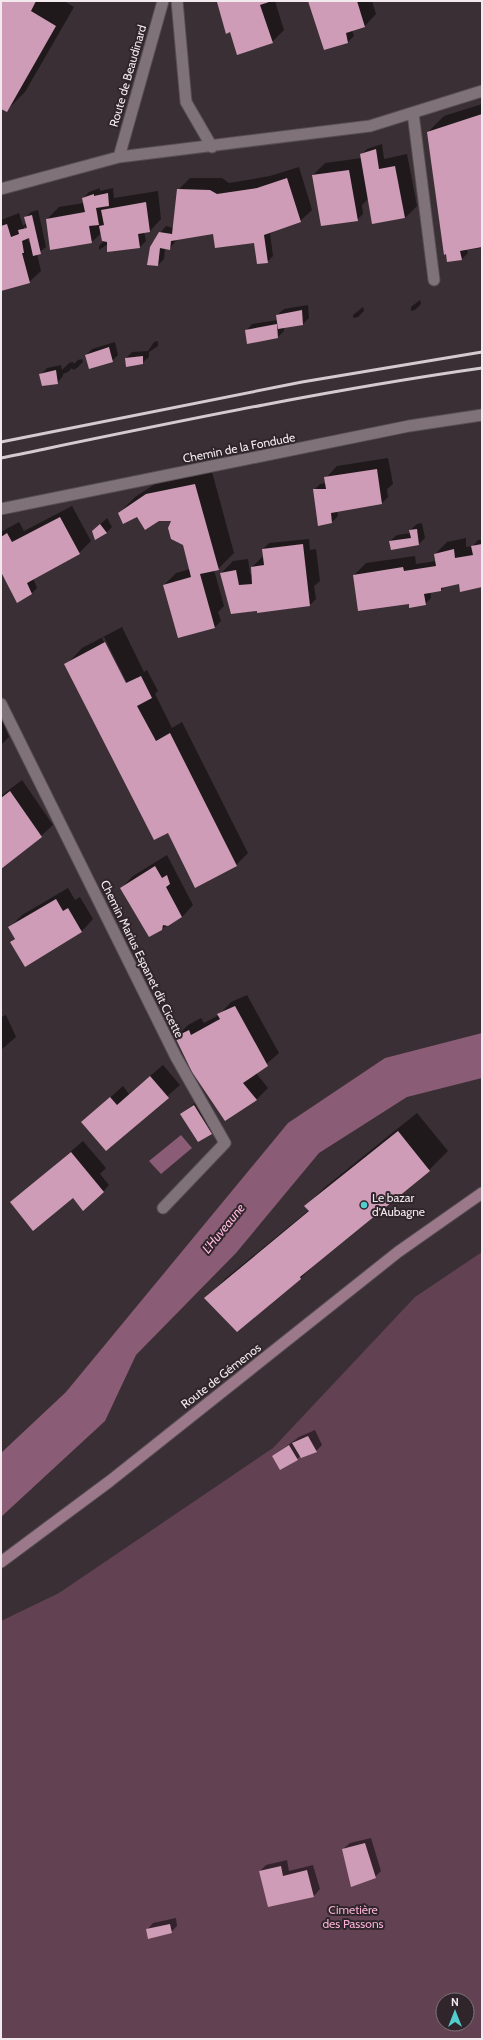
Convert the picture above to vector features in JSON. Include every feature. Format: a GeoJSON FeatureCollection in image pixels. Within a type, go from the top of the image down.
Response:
{"type":"FeatureCollection","features":[{"type":"Feature","properties":{"kind":"main road","name":"Route de Gémenos"},"geometry":{"type":"LineString","coordinates":[[1,1562],[110,1481],[398,1252],[482,1193]]}},
{"type":"Feature","properties":{"kind":"main road","name":"Route de Gémenos"},"geometry":{"type":"LineString","coordinates":[[456,1210],[482,1200]]}},
{"type":"Feature","properties":{"kind":"street","name":"Route de Beaudinard"},"geometry":{"type":"LineString","coordinates":[[119,157],[163,1]]}},
{"type":"Feature","properties":{"kind":"street"},"geometry":{"type":"LineString","coordinates":[[177,1],[186,102],[212,147]]}},
{"type":"Feature","properties":{"kind":"street"},"geometry":{"type":"LineString","coordinates":[[1,189],[119,157],[212,147],[370,126],[482,91]]}},
{"type":"Feature","properties":{"kind":"street"},"geometry":{"type":"LineString","coordinates":[[413,113],[434,280]]}},
{"type":"Feature","properties":{"kind":"street","name":"Chemin de la Fondude"},"geometry":{"type":"LineString","coordinates":[[1,509],[409,426],[482,415]]}},
{"type":"Feature","properties":{"kind":"street","name":"Chemin Marius Espanet dit Cicette"},"geometry":{"type":"LineString","coordinates":[[1,704],[176,1058],[225,1143],[163,1208]]}},
{"type":"Feature","properties":{"kind":"green space","name":"Cimetière des Passons"},"geometry":{"type":"Polygon","coordinates":[[[482,1252],[482,2039],[1,2039],[1,1621],[59,1593],[273,1448],[415,1297],[482,1252]]]}},
{"type":"Feature","properties":{"kind":"water","name":"L'Huveaune"},"geometry":{"type":"Polygon","coordinates":[[[482,1033],[482,1078],[407,1097],[319,1153],[236,1253],[136,1355],[105,1421],[1,1517],[1,1453],[66,1392],[288,1123],[385,1058],[482,1033]]]}},
{"type":"Feature","properties":{"kind":"water"},"geometry":{"type":"Polygon","coordinates":[[[181,1135],[192,1148],[161,1174],[149,1161],[181,1135]]]}},
{"type":"Feature","properties":{"kind":"building"},"geometry":{"type":"Polygon","coordinates":[[[1,1],[36,1],[31,11],[56,26],[7,112],[1,109],[1,1]]]}},
{"type":"Feature","properties":{"kind":"building"},"geometry":{"type":"Polygon","coordinates":[[[272,1],[260,5],[273,43],[237,55],[230,32],[226,34],[217,2],[272,1]]]}},
{"type":"Feature","properties":{"kind":"building"},"geometry":{"type":"Polygon","coordinates":[[[308,1],[357,1],[365,27],[346,33],[348,43],[324,50],[308,1]]]}},
{"type":"Feature","properties":{"kind":"building"},"geometry":{"type":"Polygon","coordinates":[[[482,114],[482,247],[460,251],[462,260],[447,262],[446,254],[444,255],[427,132],[482,114]]]}},
{"type":"Feature","properties":{"kind":"building"},"geometry":{"type":"Polygon","coordinates":[[[376,149],[379,169],[395,166],[405,218],[372,224],[360,154],[376,149]]]}},
{"type":"Feature","properties":{"kind":"building"},"geometry":{"type":"Polygon","coordinates":[[[349,170],[358,221],[321,226],[312,175],[349,170]]]}},
{"type":"Feature","properties":{"kind":"building"},"geometry":{"type":"Polygon","coordinates":[[[287,178],[301,222],[264,235],[268,263],[257,264],[254,243],[215,248],[213,234],[171,241],[170,250],[160,248],[158,266],[147,265],[150,247],[159,232],[172,234],[177,189],[210,190],[217,194],[257,188],[287,178]]]}},
{"type":"Feature","properties":{"kind":"building"},"geometry":{"type":"Polygon","coordinates":[[[108,193],[109,206],[96,208],[99,225],[89,226],[92,243],[50,250],[46,219],[85,212],[82,198],[94,194],[94,196],[108,193]]]}},
{"type":"Feature","properties":{"kind":"building"},"geometry":{"type":"Polygon","coordinates":[[[146,202],[150,232],[138,234],[140,248],[107,252],[107,242],[102,241],[99,226],[104,225],[101,210],[146,202]]]}},
{"type":"Feature","properties":{"kind":"building"},"geometry":{"type":"Polygon","coordinates":[[[32,215],[41,254],[33,256],[29,238],[22,241],[24,253],[22,253],[30,283],[1,291],[1,226],[7,224],[11,237],[19,234],[18,230],[27,228],[24,217],[32,215]]]}},
{"type":"Feature","properties":{"kind":"building"},"geometry":{"type":"Polygon","coordinates":[[[302,310],[303,325],[278,329],[276,315],[302,310]]]}},
{"type":"Feature","properties":{"kind":"building"},"geometry":{"type":"Polygon","coordinates":[[[277,324],[278,338],[247,344],[245,330],[277,324]]]}},
{"type":"Feature","properties":{"kind":"building"},"geometry":{"type":"Polygon","coordinates":[[[109,347],[113,362],[89,369],[85,355],[109,347]]]}},
{"type":"Feature","properties":{"kind":"building"},"geometry":{"type":"Polygon","coordinates":[[[143,356],[143,364],[126,367],[125,358],[143,356]]]}},
{"type":"Feature","properties":{"kind":"building"},"geometry":{"type":"Polygon","coordinates":[[[56,370],[58,384],[42,386],[39,374],[56,370]]]}},
{"type":"Feature","properties":{"kind":"building"},"geometry":{"type":"Polygon","coordinates":[[[377,469],[382,504],[331,513],[332,523],[318,526],[313,489],[326,489],[324,477],[377,469]]]}},
{"type":"Feature","properties":{"kind":"building"},"geometry":{"type":"Polygon","coordinates":[[[195,484],[219,570],[200,574],[215,628],[178,638],[163,585],[191,577],[183,545],[171,539],[168,528],[171,521],[159,521],[145,530],[137,517],[123,524],[118,513],[146,494],[195,484]]]}},
{"type":"Feature","properties":{"kind":"building"},"geometry":{"type":"Polygon","coordinates":[[[60,517],[80,554],[27,583],[32,594],[17,603],[1,572],[1,537],[7,533],[12,542],[60,517]]]}},
{"type":"Feature","properties":{"kind":"building"},"geometry":{"type":"Polygon","coordinates":[[[100,524],[107,533],[95,540],[92,531],[100,524]]]}},
{"type":"Feature","properties":{"kind":"building"},"geometry":{"type":"Polygon","coordinates":[[[417,529],[419,545],[391,550],[389,541],[411,538],[409,530],[417,529]]]}},
{"type":"Feature","properties":{"kind":"building"},"geometry":{"type":"Polygon","coordinates":[[[303,544],[310,606],[257,613],[257,611],[231,614],[220,573],[236,570],[239,585],[252,584],[251,567],[264,565],[262,549],[303,544]]]}},
{"type":"Feature","properties":{"kind":"building"},"geometry":{"type":"Polygon","coordinates":[[[482,544],[482,587],[460,592],[459,584],[441,588],[441,591],[424,594],[426,605],[409,608],[409,604],[358,611],[353,575],[403,567],[404,571],[436,566],[434,554],[454,549],[455,558],[473,555],[471,546],[482,544]]]}},
{"type":"Feature","properties":{"kind":"building"},"geometry":{"type":"Polygon","coordinates":[[[105,642],[126,683],[141,676],[152,698],[137,706],[156,741],[170,733],[237,866],[195,888],[168,833],[154,840],[64,664],[105,642]]]}},
{"type":"Feature","properties":{"kind":"building"},"geometry":{"type":"Polygon","coordinates":[[[10,791],[42,837],[1,869],[1,798],[10,791]]]}},
{"type":"Feature","properties":{"kind":"building"},"geometry":{"type":"Polygon","coordinates":[[[155,866],[162,878],[167,875],[170,884],[166,887],[182,917],[168,926],[163,925],[162,930],[149,937],[120,888],[155,866]]]}},
{"type":"Feature","properties":{"kind":"building"},"geometry":{"type":"Polygon","coordinates":[[[56,899],[63,911],[68,908],[82,932],[25,967],[10,942],[15,939],[8,927],[56,899]]]}},
{"type":"Feature","properties":{"kind":"building"},"geometry":{"type":"Polygon","coordinates":[[[235,1006],[268,1066],[243,1083],[257,1100],[225,1121],[192,1072],[175,1037],[189,1030],[191,1035],[220,1019],[217,1014],[235,1006]]]}},
{"type":"Feature","properties":{"kind":"building"},"geometry":{"type":"Polygon","coordinates":[[[150,1076],[169,1098],[106,1151],[81,1122],[110,1097],[117,1105],[150,1076]]]}},
{"type":"Feature","properties":{"kind":"building"},"geometry":{"type":"Polygon","coordinates":[[[194,1105],[212,1134],[198,1142],[180,1114],[194,1105]]]}},
{"type":"Feature","properties":{"kind":"building"},"geometry":{"type":"Polygon","coordinates":[[[398,1131],[430,1171],[300,1277],[301,1279],[237,1332],[204,1298],[309,1211],[304,1206],[398,1131]]]}},
{"type":"Feature","properties":{"kind":"building"},"geometry":{"type":"Polygon","coordinates":[[[71,1152],[104,1192],[83,1211],[73,1198],[33,1231],[10,1202],[71,1152]]]}},
{"type":"Feature","properties":{"kind":"building"},"geometry":{"type":"Polygon","coordinates":[[[308,1436],[317,1452],[301,1458],[292,1443],[308,1436]]]}},
{"type":"Feature","properties":{"kind":"building"},"geometry":{"type":"Polygon","coordinates":[[[289,1445],[298,1460],[280,1470],[272,1456],[289,1445]]]}},
{"type":"Feature","properties":{"kind":"building"},"geometry":{"type":"Polygon","coordinates":[[[365,1843],[376,1878],[351,1887],[342,1849],[365,1843]]]}},
{"type":"Feature","properties":{"kind":"building"},"geometry":{"type":"Polygon","coordinates":[[[281,1866],[283,1876],[307,1870],[314,1897],[268,1907],[259,1871],[281,1866]]]}},
{"type":"Feature","properties":{"kind":"building"},"geometry":{"type":"Polygon","coordinates":[[[170,1924],[172,1933],[148,1939],[146,1929],[170,1924]]]}},
{"type":"Feature","properties":{"kind":"railway"},"geometry":{"type":"LineString","coordinates":[[1,442],[302,382],[482,352]]}},
{"type":"Feature","properties":{"kind":"railway"},"geometry":{"type":"LineString","coordinates":[[1,458],[301,398],[482,368]]}},
{"type":"Feature","properties":{"kind":"place","name":"Le bazar d'Aubagne"},"geometry":{"type":"Point","coordinates":[364,1205]}}]}
